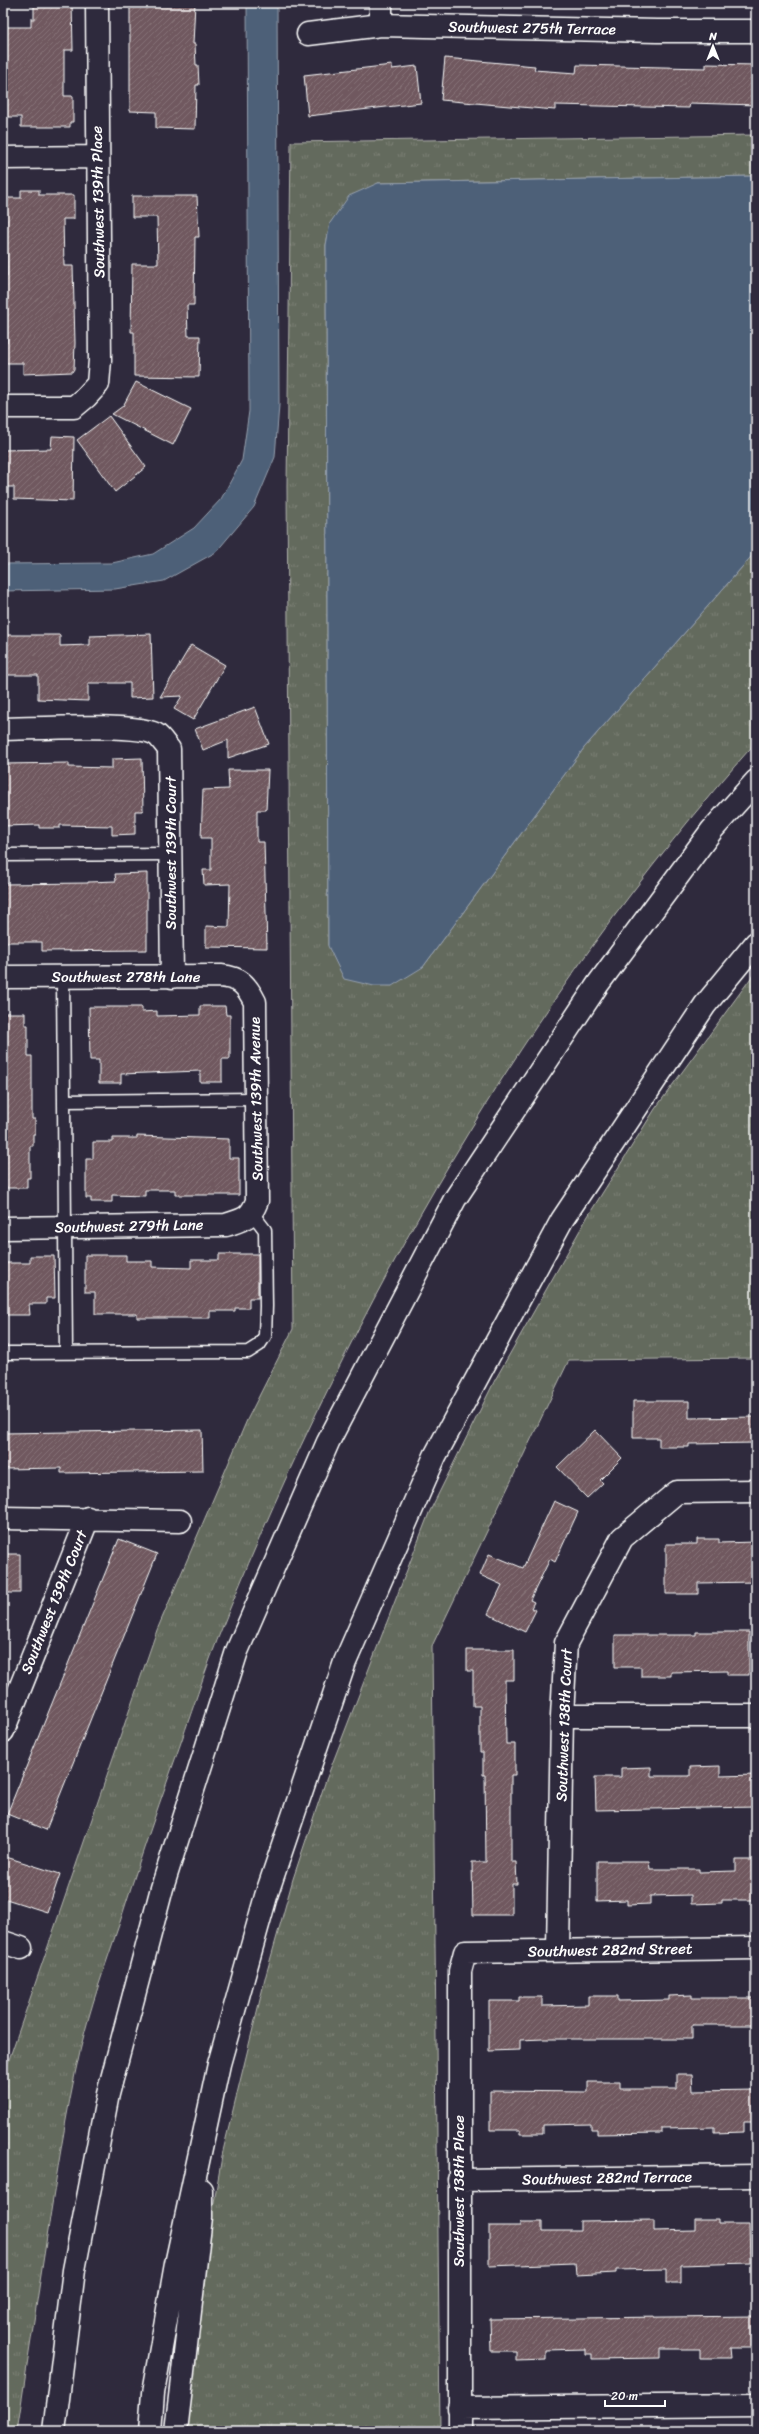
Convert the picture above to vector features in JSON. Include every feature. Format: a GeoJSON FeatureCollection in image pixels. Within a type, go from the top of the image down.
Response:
{"type":"FeatureCollection","features":[{"type":"Feature","properties":{"kind":"main road","name":"Southwest 139th Place"},"geometry":{"type":"LineString","coordinates":[[3,408],[74,407],[98,384],[100,360],[97,3]]}},
{"type":"Feature","properties":{"kind":"main road"},"geometry":{"type":"LineString","coordinates":[[381,3],[381,25]]}},
{"type":"Feature","properties":{"kind":"main road","name":"Southwest 275th Terrace"},"geometry":{"type":"LineString","coordinates":[[308,34],[381,25],[657,31],[756,31]]}},
{"type":"Feature","properties":{"kind":"main road"},"geometry":{"type":"LineString","coordinates":[[3,158],[98,157]]}},
{"type":"Feature","properties":{"kind":"main road","name":"Southwest 139th Court"},"geometry":{"type":"LineString","coordinates":[[3,729],[120,728],[145,730],[157,735],[169,750],[172,976]]}},
{"type":"Feature","properties":{"kind":"main road"},"geometry":{"type":"LineString","coordinates":[[54,2431],[59,2378],[74,2270],[108,2094],[162,1888],[237,1651],[325,1449],[455,1199],[598,984],[712,830],[756,781]]}},
{"type":"Feature","properties":{"kind":"main road"},"geometry":{"type":"LineString","coordinates":[[150,2431],[155,2386],[202,2138],[219,2064],[266,1896],[345,1662],[435,1456],[562,1220],[704,1005],[756,943]]}},
{"type":"Feature","properties":{"kind":"main road","name":"Southwest 278th Lane"},"geometry":{"type":"LineString","coordinates":[[3,977],[221,976],[236,978],[247,985]]}},
{"type":"Feature","properties":{"kind":"main road","name":"Southwest 139th Avenue"},"geometry":{"type":"LineString","coordinates":[[247,985],[255,1002],[257,1201],[252,1213]]}},
{"type":"Feature","properties":{"kind":"main road","name":"Southwest 279th Lane"},"geometry":{"type":"LineString","coordinates":[[3,1228],[226,1225],[244,1220],[252,1213]]}},
{"type":"Feature","properties":{"kind":"main road","name":"Southwest 138th Court"},"geometry":{"type":"LineString","coordinates":[[558,1950],[562,1716],[566,1643],[622,1538],[677,1492],[756,1491]]}},
{"type":"Feature","properties":{"kind":"main road"},"geometry":{"type":"LineString","coordinates":[[3,1518],[88,1518],[180,1521]]}},
{"type":"Feature","properties":{"kind":"main road","name":"Southwest 139th Court"},"geometry":{"type":"LineString","coordinates":[[3,1731],[88,1518]]}},
{"type":"Feature","properties":{"kind":"main road"},"geometry":{"type":"LineString","coordinates":[[562,1716],[756,1716]]}},
{"type":"Feature","properties":{"kind":"main road","name":"Southwest 282nd Street"},"geometry":{"type":"LineString","coordinates":[[465,1952],[756,1948]]}},
{"type":"Feature","properties":{"kind":"main road","name":"Southwest 138th Place"},"geometry":{"type":"LineString","coordinates":[[460,2431],[460,1971],[465,1952]]}},
{"type":"Feature","properties":{"kind":"main road"},"geometry":{"type":"LineString","coordinates":[[176,2431],[201,2217],[202,2138]]}},
{"type":"Feature","properties":{"kind":"main road","name":"Southwest 282nd Terrace"},"geometry":{"type":"LineString","coordinates":[[459,2180],[756,2176]]}},
{"type":"Feature","properties":{"kind":"main road"},"geometry":{"type":"LineString","coordinates":[[38,2431],[59,2378]]}},
{"type":"Feature","properties":{"kind":"main road"},"geometry":{"type":"LineString","coordinates":[[460,2408],[756,2405]]}},
{"type":"Feature","properties":{"kind":"lane"},"geometry":{"type":"LineString","coordinates":[[3,855],[171,854]]}},
{"type":"Feature","properties":{"kind":"lane"},"geometry":{"type":"LineString","coordinates":[[63,977],[66,1352]]}},
{"type":"Feature","properties":{"kind":"lane"},"geometry":{"type":"LineString","coordinates":[[64,1101],[256,1099]]}},
{"type":"Feature","properties":{"kind":"lane"},"geometry":{"type":"LineString","coordinates":[[3,1353],[248,1352],[259,1345],[265,1336],[265,1230],[252,1213]]}},
{"type":"Feature","properties":{"kind":"green space"},"geometry":{"type":"Polygon","coordinates":[[[756,135],[756,176],[378,183],[330,223],[326,245],[328,945],[344,978],[423,967],[584,748],[756,551],[756,742],[673,841],[594,943],[521,1050],[452,1160],[388,1272],[329,1387],[274,1504],[210,1658],[145,1845],[88,2019],[70,2097],[62,2143],[17,2431],[3,2431],[3,2077],[157,1630],[247,1420],[293,1329],[287,486],[291,142],[756,135]]]}},
{"type":"Feature","properties":{"kind":"green space"},"geometry":{"type":"Polygon","coordinates":[[[756,971],[756,1358],[569,1360],[432,1646],[440,2431],[187,2431],[209,2231],[223,2151],[266,1975],[293,1879],[326,1780],[429,1513],[495,1380],[588,1216],[655,1109],[756,971]]]}},
{"type":"Feature","properties":{"kind":"water"},"geometry":{"type":"Polygon","coordinates":[[[247,3],[277,3],[279,405],[275,457],[254,507],[216,552],[164,581],[115,589],[3,591],[3,564],[112,563],[153,554],[194,528],[221,499],[242,460],[249,411],[247,3]]]}},
{"type":"Feature","properties":{"kind":"water"},"geometry":{"type":"Polygon","coordinates":[[[756,176],[756,551],[584,748],[423,967],[392,986],[374,986],[344,979],[328,946],[326,245],[330,223],[349,196],[378,183],[756,176]]]}},
{"type":"Feature","properties":{"kind":"building"},"geometry":{"type":"Polygon","coordinates":[[[34,3],[72,3],[73,50],[64,50],[64,96],[73,96],[73,122],[70,122],[70,127],[21,127],[21,117],[3,117],[6,27],[31,27],[31,19],[34,19],[34,3]]]}},
{"type":"Feature","properties":{"kind":"building"},"geometry":{"type":"Polygon","coordinates":[[[130,3],[195,3],[193,44],[195,44],[199,85],[196,85],[195,129],[156,128],[156,112],[130,111],[130,3]]]}},
{"type":"Feature","properties":{"kind":"building"},"geometry":{"type":"Polygon","coordinates":[[[445,58],[535,66],[534,70],[576,73],[577,65],[706,68],[706,64],[756,65],[756,105],[690,103],[689,108],[555,105],[555,110],[441,100],[445,58]]]}},
{"type":"Feature","properties":{"kind":"building"},"geometry":{"type":"Polygon","coordinates":[[[392,65],[392,69],[417,66],[421,103],[308,116],[304,75],[392,65]]]}},
{"type":"Feature","properties":{"kind":"building"},"geometry":{"type":"Polygon","coordinates":[[[21,190],[39,190],[39,195],[74,195],[74,219],[63,219],[64,266],[73,266],[75,343],[74,369],[72,372],[23,374],[23,363],[3,363],[3,343],[7,343],[7,297],[4,297],[4,276],[7,276],[6,219],[3,219],[3,198],[21,198],[21,190]]]}},
{"type":"Feature","properties":{"kind":"building"},"geometry":{"type":"Polygon","coordinates":[[[132,196],[197,196],[199,237],[195,237],[194,305],[187,305],[188,336],[200,336],[199,377],[134,376],[134,332],[131,332],[132,264],[158,264],[157,217],[132,217],[132,196]]]}},
{"type":"Feature","properties":{"kind":"building"},"geometry":{"type":"Polygon","coordinates":[[[136,382],[191,409],[173,445],[112,414],[123,406],[136,382]]]}},
{"type":"Feature","properties":{"kind":"building"},"geometry":{"type":"Polygon","coordinates":[[[109,416],[146,467],[115,492],[77,440],[109,416]]]}},
{"type":"Feature","properties":{"kind":"building"},"geometry":{"type":"Polygon","coordinates":[[[52,436],[74,437],[73,501],[14,499],[14,487],[3,487],[3,450],[51,449],[52,436]]]}},
{"type":"Feature","properties":{"kind":"building"},"geometry":{"type":"Polygon","coordinates":[[[151,634],[153,697],[130,698],[130,683],[88,683],[88,701],[38,699],[38,675],[3,675],[3,635],[60,635],[60,646],[90,645],[90,636],[151,634]]]}},
{"type":"Feature","properties":{"kind":"building"},"geometry":{"type":"Polygon","coordinates":[[[191,645],[225,665],[193,720],[174,709],[182,696],[160,697],[191,645]]]}},
{"type":"Feature","properties":{"kind":"building"},"geometry":{"type":"Polygon","coordinates":[[[255,707],[269,744],[228,758],[228,740],[203,750],[195,729],[255,707]]]}},
{"type":"Feature","properties":{"kind":"building"},"geometry":{"type":"Polygon","coordinates":[[[142,758],[143,811],[135,811],[135,834],[112,835],[112,826],[60,825],[60,828],[39,828],[39,825],[3,826],[3,764],[69,763],[69,767],[112,768],[112,759],[142,758]]]}},
{"type":"Feature","properties":{"kind":"building"},"geometry":{"type":"Polygon","coordinates":[[[228,770],[268,770],[266,810],[257,810],[257,842],[264,842],[267,948],[206,947],[206,926],[229,927],[230,884],[204,885],[203,870],[211,870],[211,838],[201,838],[203,790],[229,789],[228,770]]]}},
{"type":"Feature","properties":{"kind":"building"},"geometry":{"type":"Polygon","coordinates":[[[147,873],[147,950],[42,951],[42,942],[3,942],[3,884],[88,883],[116,881],[115,874],[147,873]]]}},
{"type":"Feature","properties":{"kind":"building"},"geometry":{"type":"Polygon","coordinates":[[[200,1006],[225,1006],[226,1015],[230,1015],[230,1059],[222,1059],[222,1082],[200,1082],[200,1071],[121,1074],[121,1083],[99,1083],[99,1060],[90,1060],[89,1007],[142,1007],[142,1012],[157,1011],[157,1016],[200,1015],[200,1006]]]}},
{"type":"Feature","properties":{"kind":"building"},"geometry":{"type":"Polygon","coordinates":[[[3,1013],[25,1013],[25,1025],[28,1025],[28,1056],[32,1056],[32,1119],[35,1119],[35,1134],[33,1134],[33,1146],[30,1146],[30,1178],[27,1178],[27,1188],[3,1188],[3,1013]]]}},
{"type":"Feature","properties":{"kind":"building"},"geometry":{"type":"Polygon","coordinates":[[[137,1136],[229,1139],[229,1158],[239,1158],[239,1195],[175,1195],[175,1190],[145,1190],[145,1196],[112,1195],[112,1202],[91,1202],[91,1198],[86,1198],[86,1159],[93,1159],[93,1142],[113,1142],[113,1138],[137,1138],[137,1136]]]}},
{"type":"Feature","properties":{"kind":"building"},"geometry":{"type":"Polygon","coordinates":[[[219,1254],[258,1254],[258,1298],[249,1298],[249,1308],[235,1308],[235,1311],[210,1311],[210,1318],[137,1318],[137,1314],[95,1314],[95,1292],[85,1292],[85,1255],[126,1255],[126,1261],[152,1261],[152,1267],[191,1268],[191,1260],[219,1260],[219,1254]]]}},
{"type":"Feature","properties":{"kind":"building"},"geometry":{"type":"Polygon","coordinates":[[[30,1256],[54,1256],[55,1298],[46,1298],[46,1304],[29,1304],[30,1315],[3,1315],[3,1263],[30,1263],[30,1256]]]}},
{"type":"Feature","properties":{"kind":"building"},"geometry":{"type":"Polygon","coordinates":[[[633,1401],[689,1401],[689,1418],[756,1417],[756,1443],[689,1444],[689,1447],[659,1447],[659,1438],[633,1438],[633,1401]]]}},
{"type":"Feature","properties":{"kind":"building"},"geometry":{"type":"Polygon","coordinates":[[[202,1430],[203,1471],[61,1473],[61,1468],[3,1469],[3,1433],[202,1430]]]}},
{"type":"Feature","properties":{"kind":"building"},"geometry":{"type":"Polygon","coordinates":[[[595,1430],[622,1458],[600,1480],[603,1483],[587,1498],[557,1467],[595,1430]]]}},
{"type":"Feature","properties":{"kind":"building"},"geometry":{"type":"Polygon","coordinates":[[[554,1501],[578,1512],[555,1562],[550,1559],[530,1600],[534,1602],[531,1608],[536,1610],[525,1632],[488,1614],[502,1585],[480,1575],[489,1554],[523,1568],[554,1501]]]}},
{"type":"Feature","properties":{"kind":"building"},"geometry":{"type":"Polygon","coordinates":[[[119,1539],[157,1554],[46,1830],[7,1814],[119,1539]]]}},
{"type":"Feature","properties":{"kind":"building"},"geometry":{"type":"Polygon","coordinates":[[[697,1539],[719,1539],[719,1543],[756,1542],[756,1582],[698,1583],[698,1594],[666,1594],[666,1544],[697,1544],[697,1539]]]}},
{"type":"Feature","properties":{"kind":"building"},"geometry":{"type":"Polygon","coordinates":[[[3,1554],[20,1554],[20,1593],[3,1593],[3,1554]]]}},
{"type":"Feature","properties":{"kind":"building"},"geometry":{"type":"Polygon","coordinates":[[[696,1632],[749,1632],[749,1675],[727,1675],[727,1671],[671,1672],[671,1676],[641,1676],[641,1667],[615,1667],[615,1635],[696,1635],[696,1632]]]}},
{"type":"Feature","properties":{"kind":"building"},"geometry":{"type":"Polygon","coordinates":[[[467,1650],[514,1650],[514,1680],[505,1680],[506,1744],[515,1744],[515,1775],[511,1775],[511,1862],[516,1862],[517,1884],[512,1884],[512,1915],[473,1915],[472,1862],[486,1862],[485,1775],[483,1775],[483,1752],[480,1752],[480,1706],[473,1706],[473,1671],[467,1671],[467,1650]]]}},
{"type":"Feature","properties":{"kind":"building"},"geometry":{"type":"Polygon","coordinates":[[[720,1766],[720,1776],[756,1775],[756,1807],[596,1810],[595,1777],[621,1777],[621,1768],[651,1767],[651,1776],[690,1776],[690,1767],[720,1766]]]}},
{"type":"Feature","properties":{"kind":"building"},"geometry":{"type":"Polygon","coordinates":[[[3,1856],[60,1874],[47,1912],[3,1898],[3,1856]]]}},
{"type":"Feature","properties":{"kind":"building"},"geometry":{"type":"Polygon","coordinates":[[[736,1860],[756,1860],[756,1900],[722,1900],[722,1903],[691,1904],[691,1895],[650,1896],[650,1904],[627,1905],[627,1900],[597,1901],[597,1861],[649,1861],[650,1869],[699,1869],[699,1872],[736,1871],[736,1860]]]}},
{"type":"Feature","properties":{"kind":"building"},"geometry":{"type":"Polygon","coordinates":[[[692,1995],[692,1998],[756,1998],[756,2025],[692,2025],[692,2039],[520,2040],[520,2050],[489,2051],[489,2001],[519,2001],[519,1997],[542,1997],[542,2006],[588,2005],[588,1996],[618,1996],[618,2001],[669,2000],[669,1996],[692,1995]]]}},
{"type":"Feature","properties":{"kind":"building"},"geometry":{"type":"Polygon","coordinates":[[[677,2074],[692,2074],[693,2091],[756,2090],[756,2122],[744,2122],[744,2132],[714,2133],[714,2127],[662,2128],[662,2133],[597,2134],[597,2129],[591,2129],[591,2124],[543,2125],[543,2134],[520,2134],[520,2130],[490,2130],[490,2091],[588,2092],[588,2082],[620,2082],[620,2089],[677,2089],[677,2074]]]}},
{"type":"Feature","properties":{"kind":"building"},"geometry":{"type":"Polygon","coordinates":[[[654,2220],[654,2231],[695,2230],[695,2220],[718,2220],[718,2224],[749,2224],[750,2263],[681,2265],[681,2283],[666,2283],[666,2269],[616,2270],[616,2273],[576,2275],[575,2263],[489,2266],[489,2226],[520,2226],[520,2222],[542,2222],[542,2231],[580,2231],[580,2221],[654,2220]]]}},
{"type":"Feature","properties":{"kind":"building"},"geometry":{"type":"Polygon","coordinates":[[[756,2316],[756,2348],[730,2348],[731,2358],[700,2358],[700,2349],[661,2349],[661,2358],[592,2359],[592,2354],[586,2354],[586,2349],[546,2350],[546,2359],[516,2360],[516,2351],[491,2351],[490,2319],[756,2316]]]}}]}
